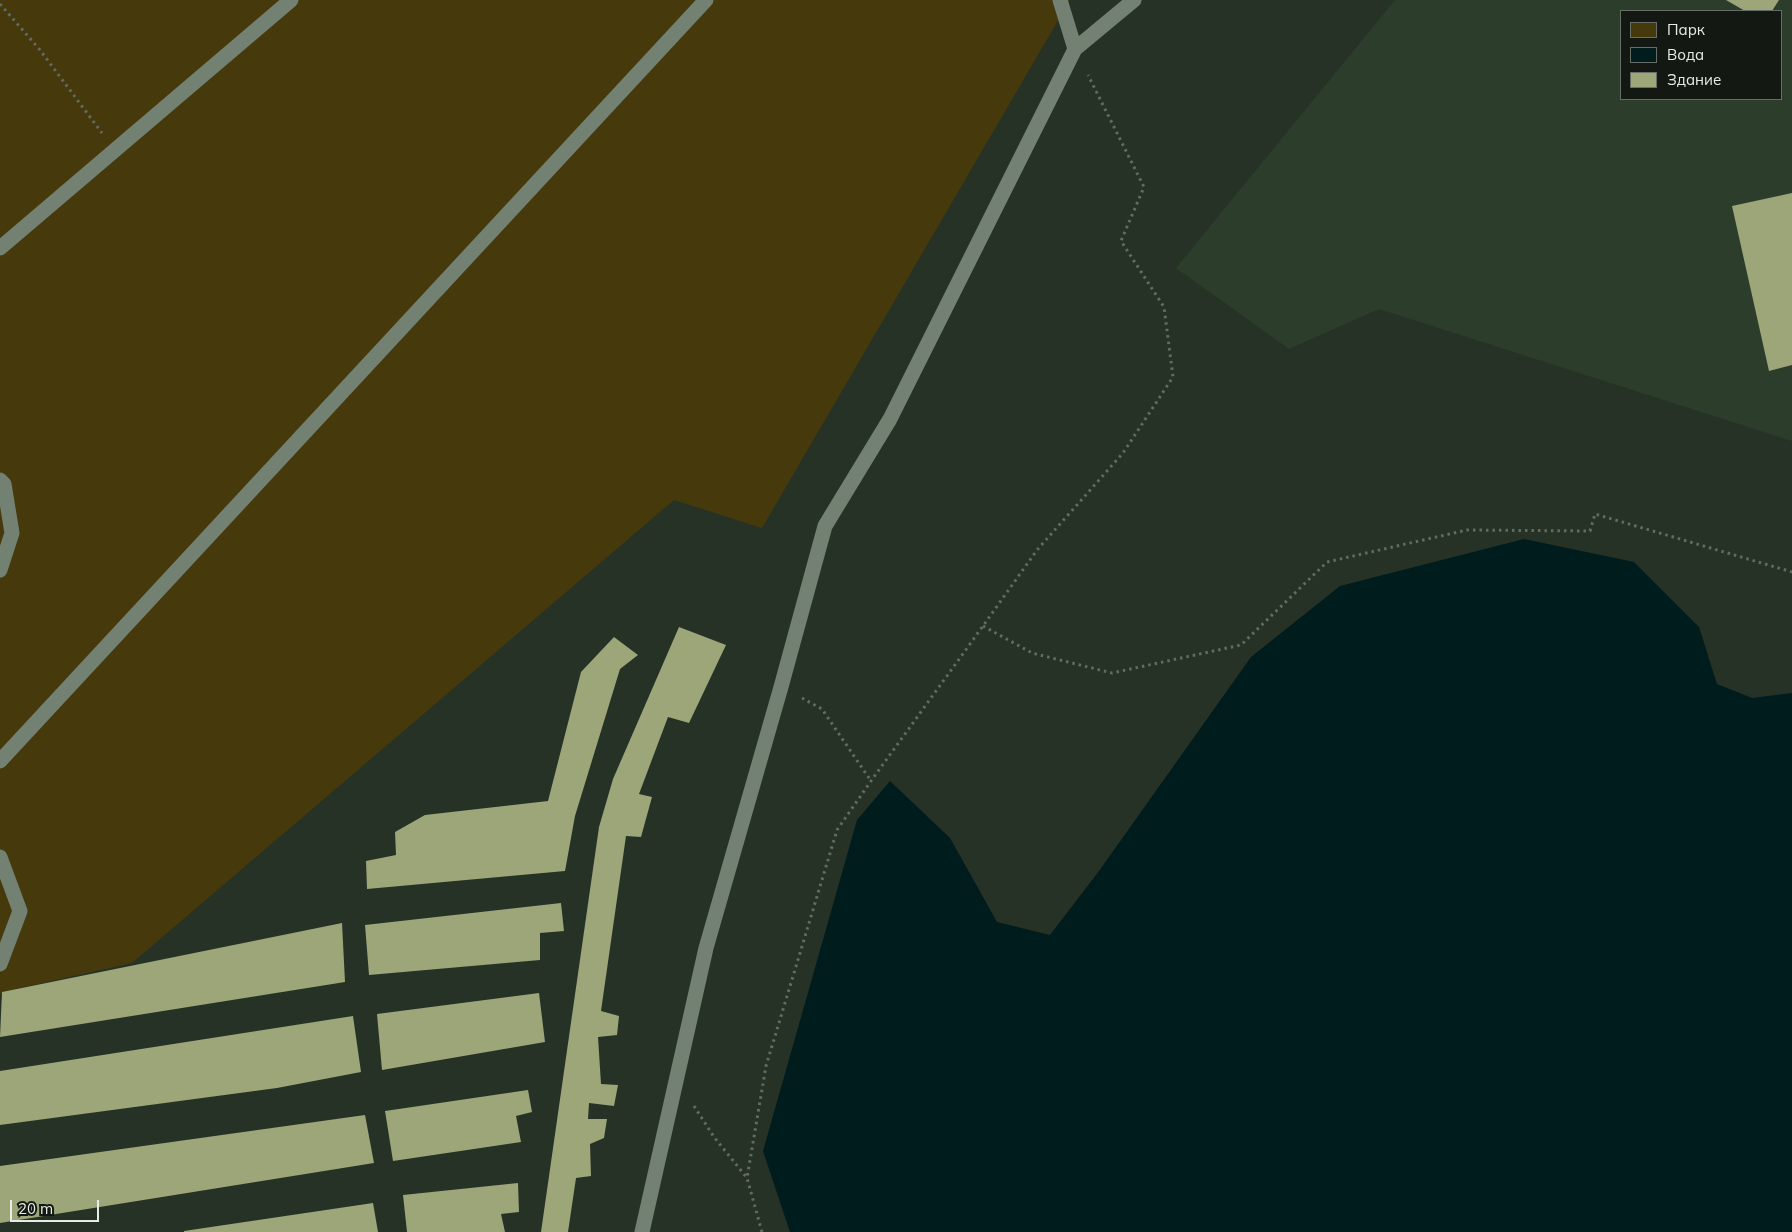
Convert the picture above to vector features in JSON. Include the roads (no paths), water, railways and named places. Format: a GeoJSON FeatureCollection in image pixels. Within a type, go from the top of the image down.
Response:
{"type":"FeatureCollection","features":[{"type":"Feature","properties":{"kind":"lane"},"geometry":{"type":"LineString","coordinates":[[0,248],[291,0]]}},
{"type":"Feature","properties":{"kind":"lane"},"geometry":{"type":"LineString","coordinates":[[0,761],[706,0]]}},
{"type":"Feature","properties":{"kind":"lane"},"geometry":{"type":"LineString","coordinates":[[1060,0],[1075,49]]}},
{"type":"Feature","properties":{"kind":"lane"},"geometry":{"type":"LineString","coordinates":[[642,1232],[706,948],[825,526],[890,419],[1075,49],[1134,0]]}},
{"type":"Feature","properties":{"kind":"lane"},"geometry":{"type":"LineString","coordinates":[[0,480],[4,484],[12,533],[0,570]]}},
{"type":"Feature","properties":{"kind":"lane"},"geometry":{"type":"LineString","coordinates":[[0,857],[20,911],[0,964]]}},
{"type":"Feature","properties":{"kind":"water"},"geometry":{"type":"Polygon","coordinates":[[[1524,539],[1634,562],[1699,627],[1717,684],[1752,698],[1792,693],[1792,1232],[790,1232],[763,1151],[857,820],[890,781],[950,838],[997,922],[1050,935],[1099,871],[1251,657],[1340,586],[1524,539]]]}}]}
